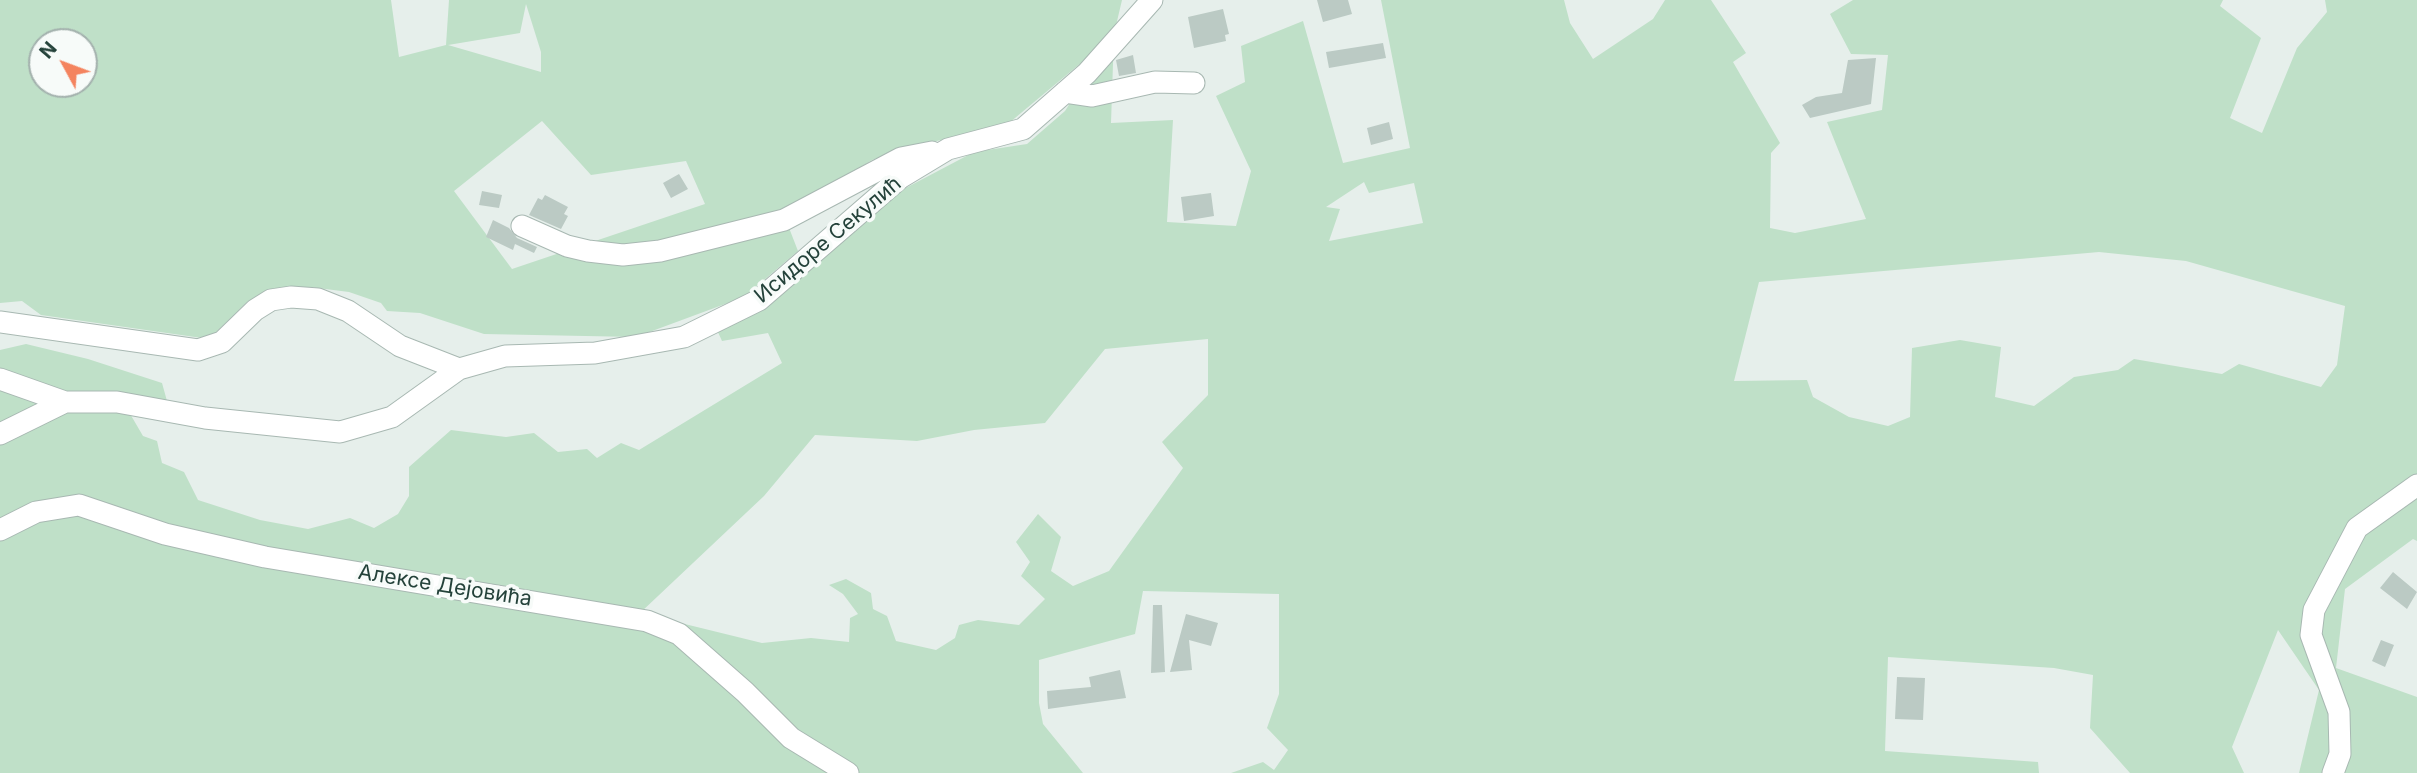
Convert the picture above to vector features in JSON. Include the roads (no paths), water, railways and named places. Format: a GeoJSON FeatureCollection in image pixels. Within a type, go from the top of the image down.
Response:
{"type":"FeatureCollection","features":[{"type":"Feature","properties":{"kind":"street","name":"Исидоре Секулић"},"geometry":{"type":"LineString","coordinates":[[522,226],[567,246],[623,255],[660,251],[783,220],[901,158],[1023,130],[1087,73],[1152,0]]}},
{"type":"Feature","properties":{"kind":"street"},"geometry":{"type":"LineString","coordinates":[[1065,92],[1092,96],[1155,82],[1194,83]]}},
{"type":"Feature","properties":{"kind":"street","name":"Исидоре Секулић"},"geometry":{"type":"LineString","coordinates":[[459,369],[505,356],[595,353],[684,337],[758,300],[900,178],[948,149]]}},
{"type":"Feature","properties":{"kind":"street"},"geometry":{"type":"LineString","coordinates":[[0,322],[198,350],[222,342],[255,310],[271,300],[291,297],[318,299],[348,312],[400,346],[459,369]]}},
{"type":"Feature","properties":{"kind":"street"},"geometry":{"type":"LineString","coordinates":[[0,379],[65,402],[117,402],[205,418],[340,432],[391,417],[459,369]]}},
{"type":"Feature","properties":{"kind":"street"},"geometry":{"type":"LineString","coordinates":[[0,434],[65,402]]}},
{"type":"Feature","properties":{"kind":"street"},"geometry":{"type":"LineString","coordinates":[[2333,773],[2340,754],[2339,712],[2311,635],[2314,610],[2357,528],[2417,485]]}},
{"type":"Feature","properties":{"kind":"street","name":"Алексе Дејовића"},"geometry":{"type":"LineString","coordinates":[[0,530],[36,512],[79,505],[165,534],[265,557],[647,621],[680,634],[791,738],[848,773]]}}]}
